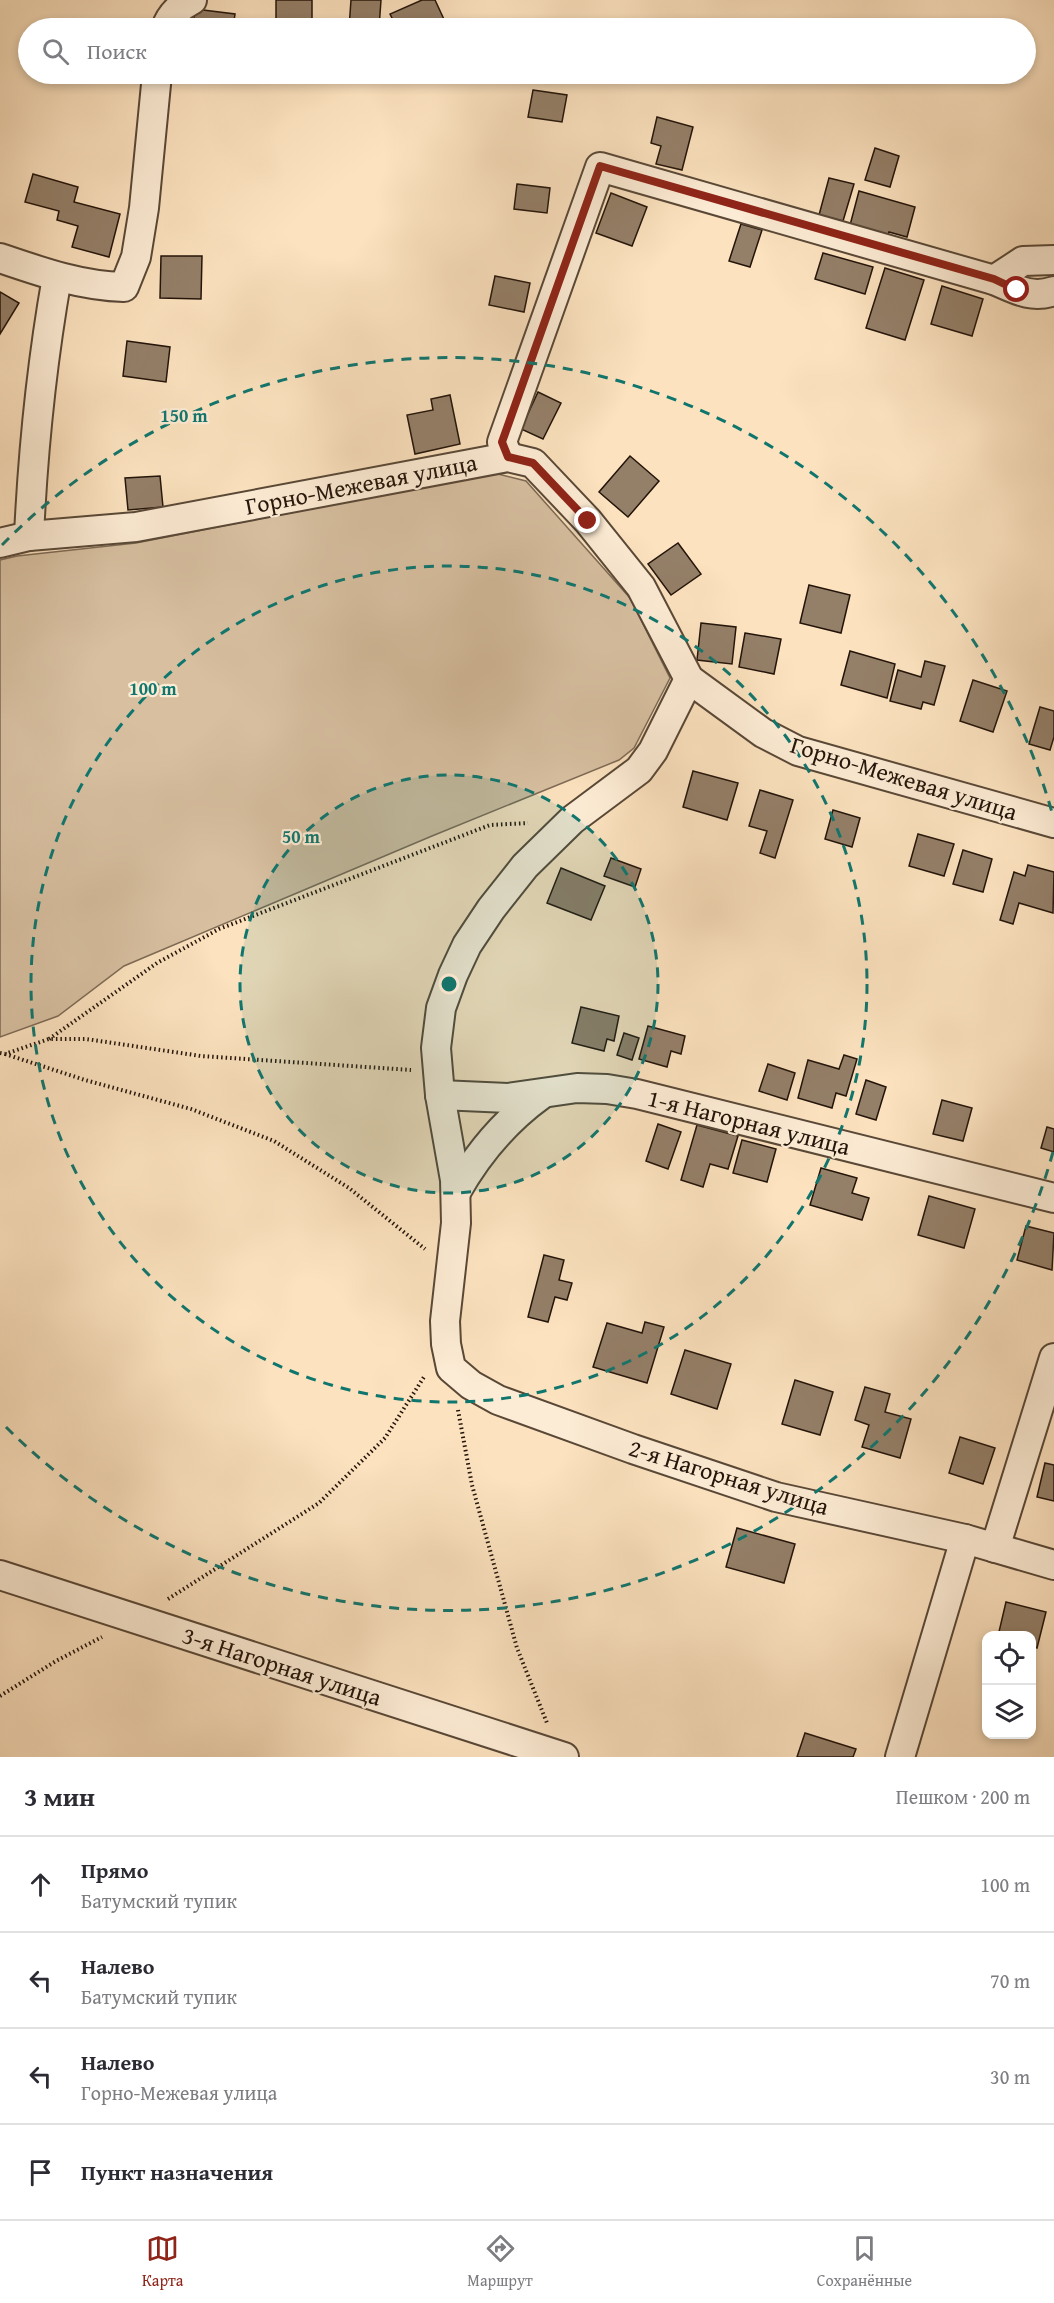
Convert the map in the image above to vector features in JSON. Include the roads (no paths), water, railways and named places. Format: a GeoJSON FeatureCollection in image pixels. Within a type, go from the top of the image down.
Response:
{"type":"FeatureCollection","features":[{"type":"Feature","properties":{"kind":"street"},"geometry":{"type":"LineString","coordinates":[[171,18],[182,5],[192,0]]}},
{"type":"Feature","properties":{"kind":"street"},"geometry":{"type":"LineString","coordinates":[[0,258],[57,277],[124,287],[136,257],[144,208],[155,84]]}},
{"type":"Feature","properties":{"kind":"street"},"geometry":{"type":"LineString","coordinates":[[508,457],[502,442],[600,166],[1041,295],[1054,291]]}},
{"type":"Feature","properties":{"kind":"street"},"geometry":{"type":"LineString","coordinates":[[1006,285],[1023,261],[1054,260]]}},
{"type":"Feature","properties":{"kind":"street"},"geometry":{"type":"LineString","coordinates":[[29,536],[32,478],[49,320],[57,277]]}},
{"type":"Feature","properties":{"kind":"street","name":"Горно-Межевая улица"},"geometry":{"type":"LineString","coordinates":[[0,543],[29,536],[136,527],[508,457],[533,463],[588,521],[641,587],[689,679],[763,733],[798,751],[1054,823]]}},
{"type":"Feature","properties":{"kind":"street"},"geometry":{"type":"LineString","coordinates":[[456,1192],[439,1084],[436,1048],[441,1008],[453,975],[467,945],[525,866],[572,820],[639,770],[653,751],[689,679]]}},
{"type":"Feature","properties":{"kind":"street","name":"1-я Нагорная улица"},"geometry":{"type":"LineString","coordinates":[[439,1084],[508,1098],[577,1088],[607,1089],[638,1094],[1054,1198]]}},
{"type":"Feature","properties":{"kind":"street"},"geometry":{"type":"LineString","coordinates":[[456,1192],[469,1169],[508,1120],[541,1095]]}},
{"type":"Feature","properties":{"kind":"street","name":"2-я Нагорная улица"},"geometry":{"type":"LineString","coordinates":[[456,1192],[456,1223],[445,1321],[448,1356],[471,1385],[498,1400],[776,1497],[965,1539],[1054,1565]]}},
{"type":"Feature","properties":{"kind":"street"},"geometry":{"type":"LineString","coordinates":[[995,1548],[1054,1358]]}},
{"type":"Feature","properties":{"kind":"street"},"geometry":{"type":"LineString","coordinates":[[900,1757],[965,1539]]}},
{"type":"Feature","properties":{"kind":"street","name":"3-я Нагорная улица"},"geometry":{"type":"LineString","coordinates":[[0,1575],[562,1756]]}}]}
